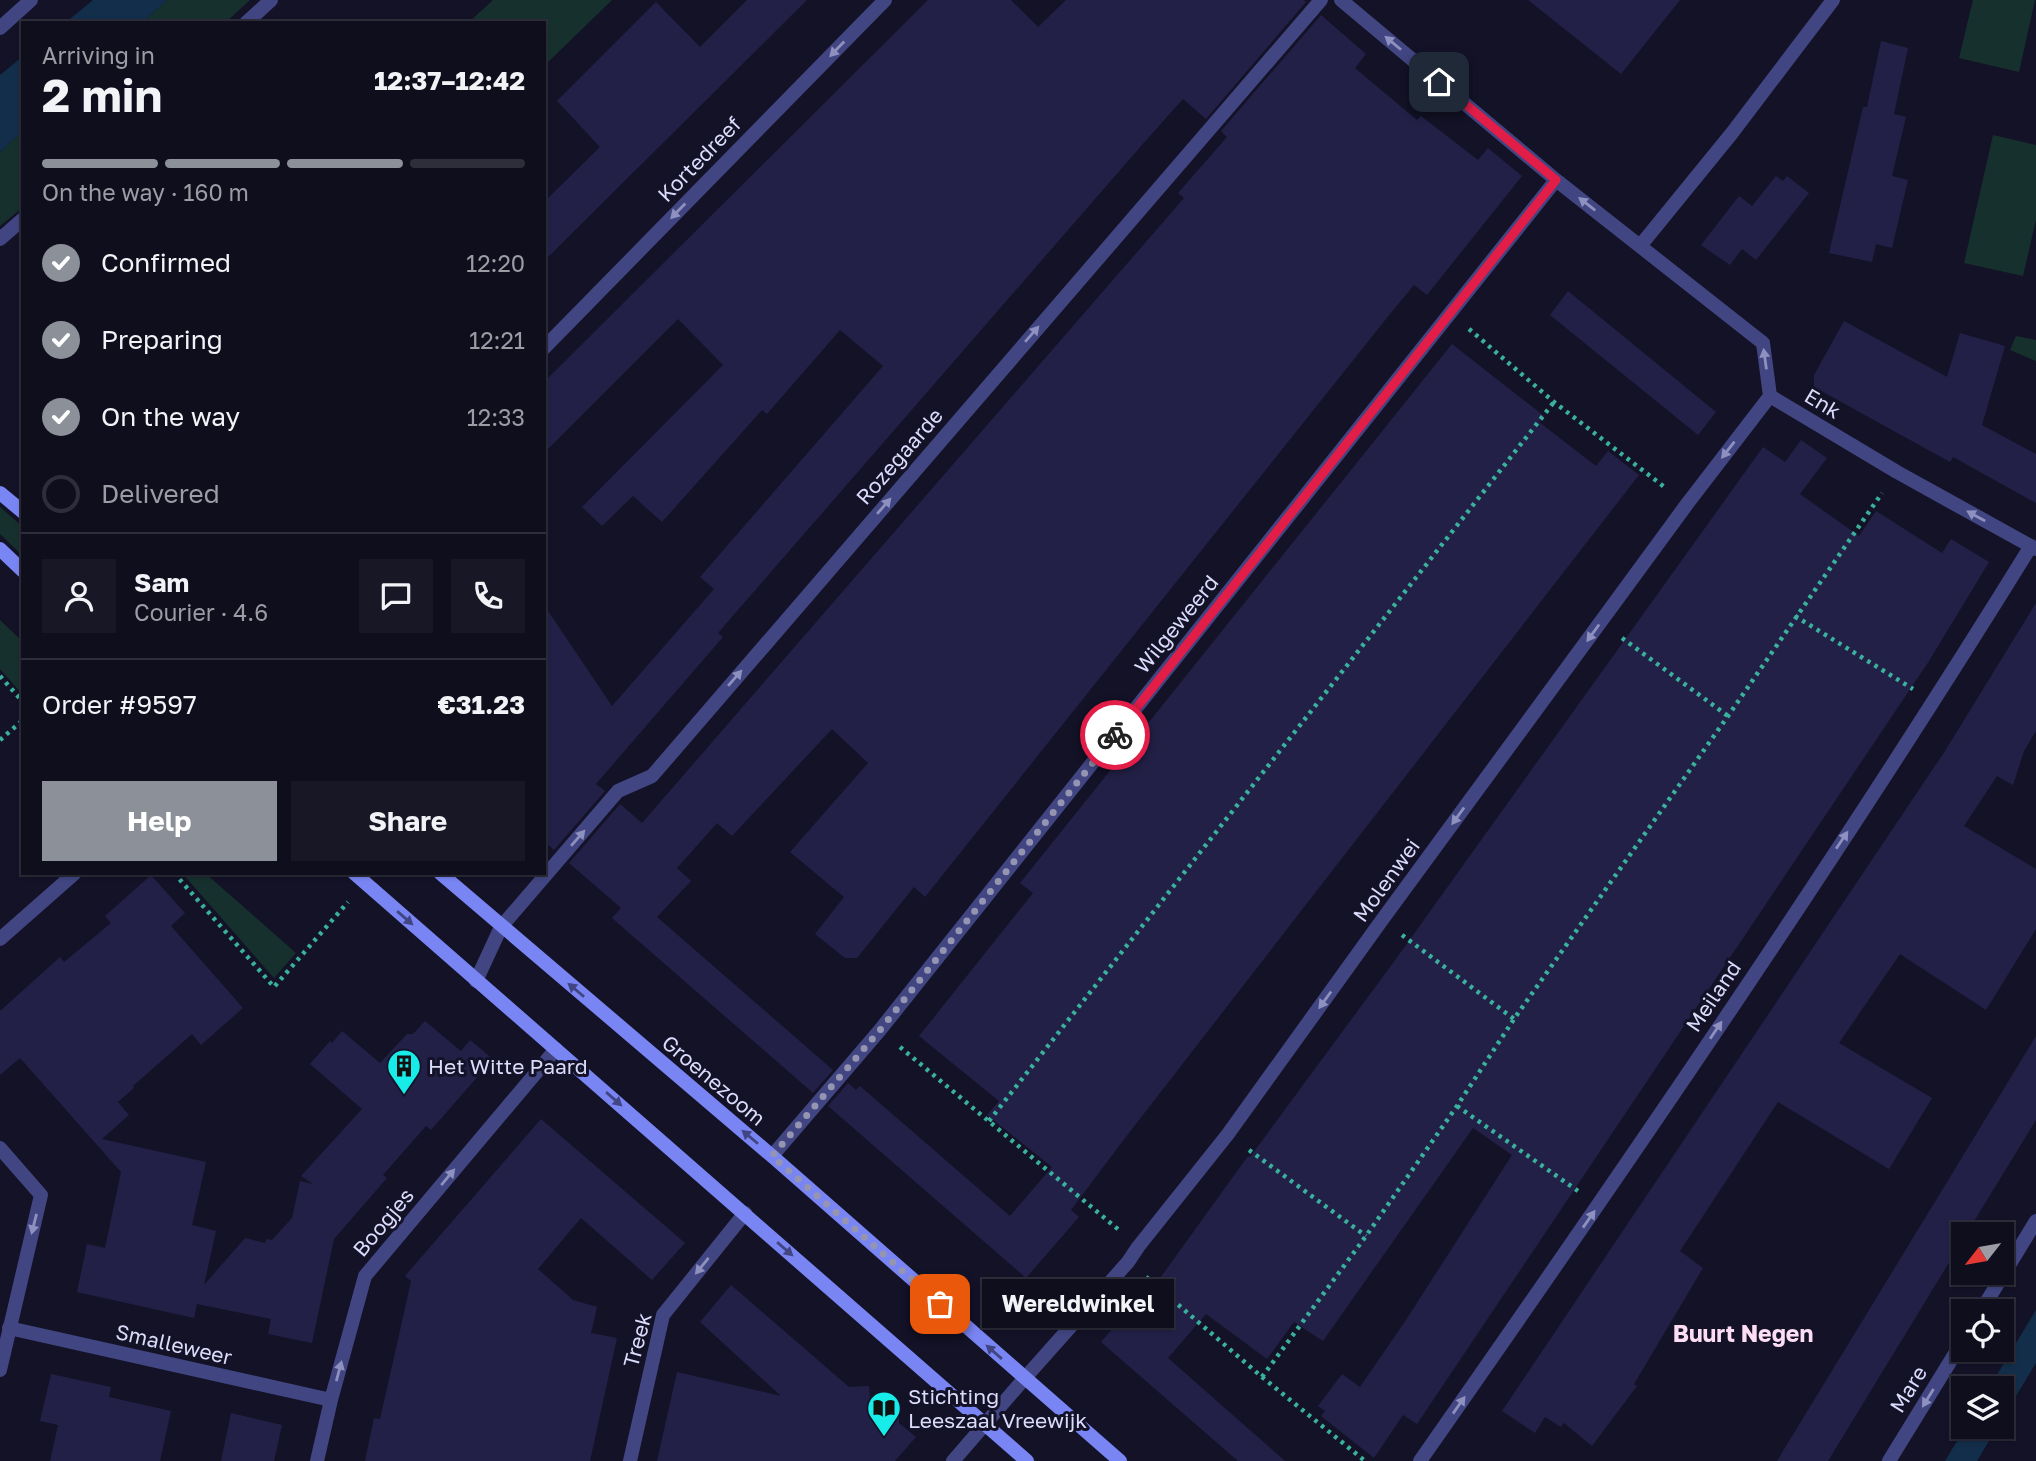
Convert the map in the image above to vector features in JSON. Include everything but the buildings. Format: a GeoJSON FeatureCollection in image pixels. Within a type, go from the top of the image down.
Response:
{"type":"FeatureCollection","features":[{"type":"Feature","properties":{"kind":"street"},"geometry":{"type":"LineString","coordinates":[[0,28],[32,0]]}},
{"type":"Feature","properties":{"kind":"street"},"geometry":{"type":"LineString","coordinates":[[248,21],[271,0]]}},
{"type":"Feature","properties":{"kind":"street","name":"Kortedreef"},"geometry":{"type":"LineString","coordinates":[[546,346],[885,0]]}},
{"type":"Feature","properties":{"kind":"street","name":"Rozegaarde"},"geometry":{"type":"LineString","coordinates":[[546,875],[618,791],[652,776],[1321,0]]}},
{"type":"Feature","properties":{"kind":"street","name":"Enk"},"geometry":{"type":"LineString","coordinates":[[1341,0],[1556,180],[1763,343],[1770,396],[1897,472],[2033,548]]}},
{"type":"Feature","properties":{"kind":"street"},"geometry":{"type":"LineString","coordinates":[[1640,246],[1732,133],[1833,0]]}},
{"type":"Feature","properties":{"kind":"street","name":"Wilgeweerd"},"geometry":{"type":"LineString","coordinates":[[772,1156],[880,1030],[1556,180]]}},
{"type":"Feature","properties":{"kind":"street"},"geometry":{"type":"LineString","coordinates":[[0,239],[21,221]]}},
{"type":"Feature","properties":{"kind":"street","name":"Molenwei"},"geometry":{"type":"LineString","coordinates":[[1024,1378],[1128,1262],[1228,1134],[1687,504],[1770,396]]}},
{"type":"Feature","properties":{"kind":"street"},"geometry":{"type":"LineString","coordinates":[[0,493],[21,510]]}},
{"type":"Feature","properties":{"kind":"street","name":"Meiland"},"geometry":{"type":"LineString","coordinates":[[1420,1461],[1599,1205],[1935,702],[2033,548]]}},
{"type":"Feature","properties":{"kind":"street"},"geometry":{"type":"LineString","coordinates":[[0,549],[21,569]]}},
{"type":"Feature","properties":{"kind":"street"},"geometry":{"type":"LineString","coordinates":[[0,939],[73,875]]}},
{"type":"Feature","properties":{"kind":"street","name":"Groenezoom"},"geometry":{"type":"LineString","coordinates":[[442,875],[772,1156],[1120,1461]]}},
{"type":"Feature","properties":{"kind":"street","name":"Rozegaarde"},"geometry":{"type":"LineString","coordinates":[[501,927],[546,875]]}},
{"type":"Feature","properties":{"kind":"street"},"geometry":{"type":"LineString","coordinates":[[359,878],[1027,1461]]}},
{"type":"Feature","properties":{"kind":"street"},"geometry":{"type":"LineString","coordinates":[[476,981],[501,927]]}},
{"type":"Feature","properties":{"kind":"street","name":"Boogjes"},"geometry":{"type":"LineString","coordinates":[[317,1461],[365,1276],[556,1049]]}},
{"type":"Feature","properties":{"kind":"street"},"geometry":{"type":"LineString","coordinates":[[0,1147],[41,1195],[0,1370]]}},
{"type":"Feature","properties":{"kind":"street","name":"Treek"},"geometry":{"type":"LineString","coordinates":[[630,1461],[663,1315],[745,1213]]}},
{"type":"Feature","properties":{"kind":"street"},"geometry":{"type":"LineString","coordinates":[[1988,1299],[2036,1221]]}},
{"type":"Feature","properties":{"kind":"street","name":"Smalleweer"},"geometry":{"type":"LineString","coordinates":[[9,1328],[331,1400]]}},
{"type":"Feature","properties":{"kind":"street","name":"Mare"},"geometry":{"type":"LineString","coordinates":[[1889,1461],[1951,1360]]}},
{"type":"Feature","properties":{"kind":"street"},"geometry":{"type":"LineString","coordinates":[[953,1461],[1024,1378]]}},
{"type":"Feature","properties":{"kind":"path"},"geometry":{"type":"LineString","coordinates":[[1451,314],[1554,402],[1687,504]]}},
{"type":"Feature","properties":{"kind":"path"},"geometry":{"type":"LineString","coordinates":[[989,1121],[1554,402]]}},
{"type":"Feature","properties":{"kind":"path"},"geometry":{"type":"LineString","coordinates":[[1262,1377],[1366,1236],[1514,1019],[1897,472]]}},
{"type":"Feature","properties":{"kind":"path"},"geometry":{"type":"LineString","coordinates":[[1796,616],[1935,702]]}},
{"type":"Feature","properties":{"kind":"path"},"geometry":{"type":"LineString","coordinates":[[1601,622],[1728,716]]}},
{"type":"Feature","properties":{"kind":"path"},"geometry":{"type":"LineString","coordinates":[[0,676],[21,700]]}},
{"type":"Feature","properties":{"kind":"path"},"geometry":{"type":"LineString","coordinates":[[0,740],[21,722]]}},
{"type":"Feature","properties":{"kind":"path"},"geometry":{"type":"LineString","coordinates":[[176,875],[274,987],[359,878]]}},
{"type":"Feature","properties":{"kind":"path"},"geometry":{"type":"LineString","coordinates":[[1382,920],[1514,1019]]}},
{"type":"Feature","properties":{"kind":"path"},"geometry":{"type":"LineString","coordinates":[[880,1030],[1138,1247]]}},
{"type":"Feature","properties":{"kind":"path"},"geometry":{"type":"LineString","coordinates":[[1457,1106],[1599,1205]]}},
{"type":"Feature","properties":{"kind":"path"},"geometry":{"type":"LineString","coordinates":[[1228,1134],[1366,1236]]}},
{"type":"Feature","properties":{"kind":"path"},"geometry":{"type":"LineString","coordinates":[[1128,1262],[1365,1461]]}},
{"type":"Feature","properties":{"kind":"green space"},"geometry":{"type":"Polygon","coordinates":[[[167,0],[250,0],[227,21],[144,21],[167,0]]]}},
{"type":"Feature","properties":{"kind":"green space"},"geometry":{"type":"Polygon","coordinates":[[[493,0],[612,0],[546,64],[546,21],[470,21],[493,0]]]}},
{"type":"Feature","properties":{"kind":"green space"},"geometry":{"type":"Polygon","coordinates":[[[1973,0],[2035,0],[2019,72],[1959,58],[1973,0]]]}},
{"type":"Feature","properties":{"kind":"green space"},"geometry":{"type":"Polygon","coordinates":[[[21,133],[21,209],[0,226],[0,152],[21,133]]]}},
{"type":"Feature","properties":{"kind":"green space"},"geometry":{"type":"Polygon","coordinates":[[[1993,135],[2036,145],[2036,220],[2023,276],[1964,263],[1993,135]]]}},
{"type":"Feature","properties":{"kind":"green space"},"geometry":{"type":"Polygon","coordinates":[[[2016,336],[2036,340],[2036,361],[2010,350],[2016,336]]]}},
{"type":"Feature","properties":{"kind":"green space"},"geometry":{"type":"Polygon","coordinates":[[[0,507],[21,525],[21,554],[0,534],[0,507]]]}},
{"type":"Feature","properties":{"kind":"green space"},"geometry":{"type":"Polygon","coordinates":[[[0,620],[21,640],[21,693],[0,669],[0,620]]]}},
{"type":"Feature","properties":{"kind":"green space"},"geometry":{"type":"Polygon","coordinates":[[[184,875],[207,875],[296,953],[274,978],[184,875]]]}},
{"type":"Feature","properties":{"kind":"water"},"geometry":{"type":"Polygon","coordinates":[[[93,0],[167,0],[144,21],[67,21],[93,0]]]}},
{"type":"Feature","properties":{"kind":"water"},"geometry":{"type":"Polygon","coordinates":[[[21,58],[21,133],[0,152],[0,75],[21,58]]]}},
{"type":"Feature","properties":{"kind":"water"},"geometry":{"type":"Polygon","coordinates":[[[2036,1310],[2036,1363],[2014,1399],[2014,1376],[1996,1376],[2005,1362],[2014,1362],[2014,1347],[2036,1310]]]}},
{"type":"Feature","properties":{"kind":"water"},"geometry":{"type":"Polygon","coordinates":[[[1958,1439],[1990,1439],[1977,1461],[1945,1461],[1958,1439]]]}},
{"type":"Feature","properties":{"kind":"way so far"},"geometry":{"type":"LineString","coordinates":[[940,1304],[772,1156],[880,1030],[1115,735]]}},
{"type":"Feature","properties":{"kind":"place","name":"Het Witte Paard"},"geometry":{"type":"Point","coordinates":[404,1096]}},
{"type":"Feature","properties":{"kind":"place","name":"Wereldwinkel"},"geometry":{"type":"Point","coordinates":[940,1304]}},
{"type":"Feature","properties":{"kind":"place","name":"Stichting Leeszaal Vreewijk"},"geometry":{"type":"Point","coordinates":[884,1438]}},
{"type":"Feature","properties":{"kind":"district","name":"Buurt Negen"},"geometry":{"type":"Point","coordinates":[1743,1333]}},
{"type":"Feature","properties":{"kind":"route"},"geometry":{"type":"LineString","coordinates":[[1115,735],[1556,180],[1439,82]]}}]}
